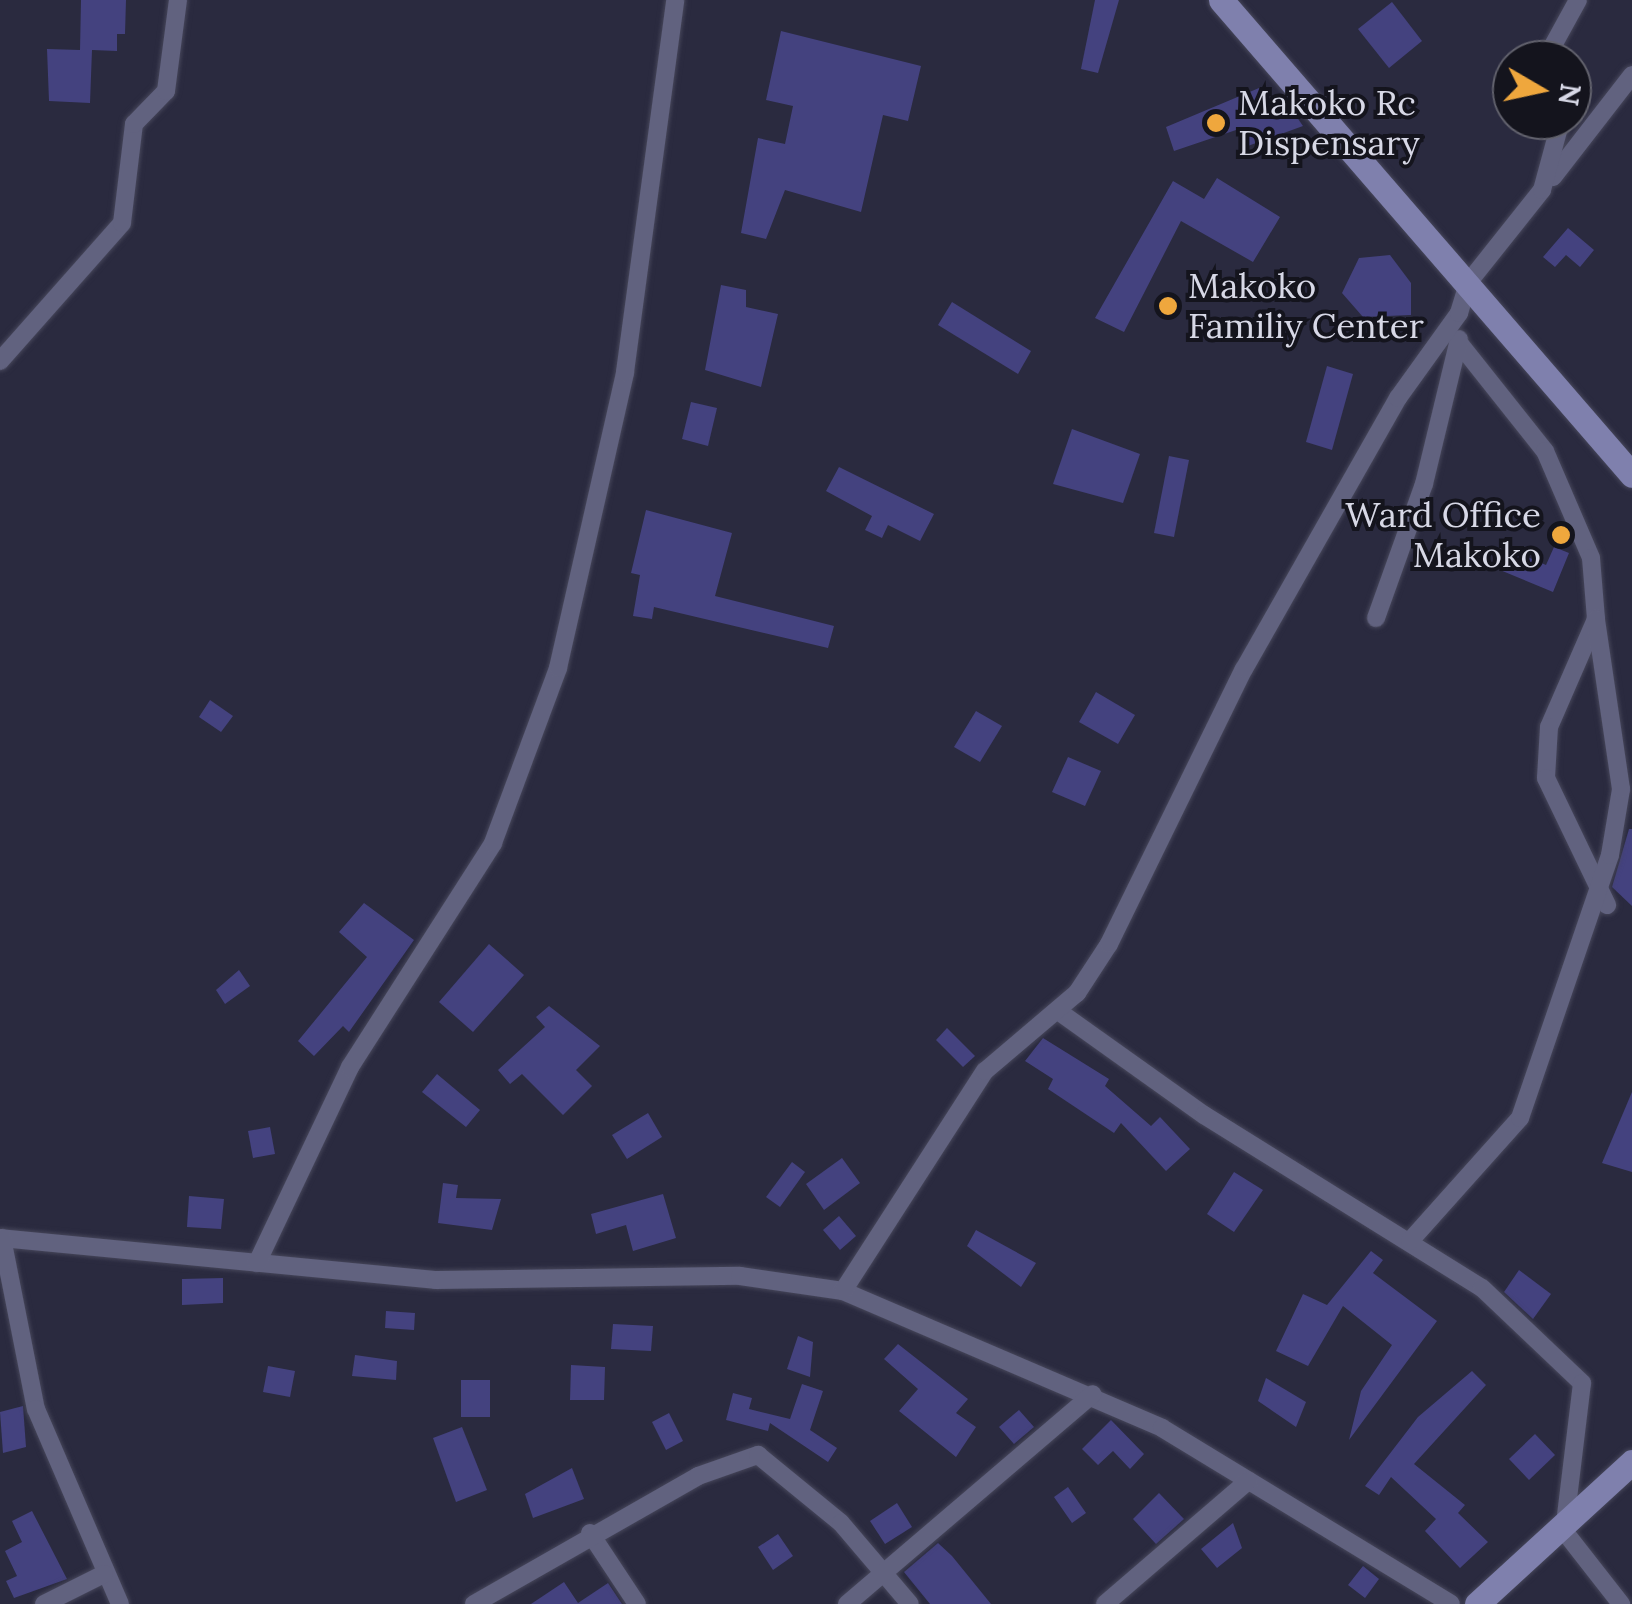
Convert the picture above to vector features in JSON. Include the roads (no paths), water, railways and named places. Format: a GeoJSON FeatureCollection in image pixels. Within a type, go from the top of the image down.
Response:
{"type":"FeatureCollection","features":[{"type":"Feature","properties":{"kind":"street"},"geometry":{"type":"LineString","coordinates":[[0,361],[122,223],[134,124],[166,91],[178,0]]}},
{"type":"Feature","properties":{"kind":"street"},"geometry":{"type":"LineString","coordinates":[[257,1263],[350,1067],[493,843],[558,668],[625,372],[675,0]]}},
{"type":"Feature","properties":{"kind":"street"},"geometry":{"type":"LineString","coordinates":[[1221,0],[1632,475]]}},
{"type":"Feature","properties":{"kind":"street"},"geometry":{"type":"LineString","coordinates":[[1556,40],[1578,0]]}},
{"type":"Feature","properties":{"kind":"street"},"geometry":{"type":"LineString","coordinates":[[1376,618],[1424,484],[1459,342],[1460,313],[1468,282],[1632,75]]}},
{"type":"Feature","properties":{"kind":"street"},"geometry":{"type":"LineString","coordinates":[[1542,190],[1556,140]]}},
{"type":"Feature","properties":{"kind":"street"},"geometry":{"type":"LineString","coordinates":[[843,1291],[985,1072],[1058,1012],[1109,944],[1244,669],[1398,398],[1460,313]]}},
{"type":"Feature","properties":{"kind":"street"},"geometry":{"type":"LineString","coordinates":[[1410,1241],[1520,1118],[1598,886],[1621,789],[1591,558],[1560,482],[1459,342]]}},
{"type":"Feature","properties":{"kind":"street"},"geometry":{"type":"LineString","coordinates":[[1596,619],[1544,753],[1560,820],[1607,905]]}},
{"type":"Feature","properties":{"kind":"street"},"geometry":{"type":"LineString","coordinates":[[1058,1012],[1204,1115],[1410,1241],[1519,1318],[1582,1383],[1564,1531],[1622,1604]]}},
{"type":"Feature","properties":{"kind":"street"},"geometry":{"type":"LineString","coordinates":[[120,1604],[36,1409],[1,1238],[436,1280],[740,1276],[843,1291],[1092,1394],[1248,1481],[1451,1604]]}},
{"type":"Feature","properties":{"kind":"street"},"geometry":{"type":"LineString","coordinates":[[847,1604],[1092,1394]]}},
{"type":"Feature","properties":{"kind":"street"},"geometry":{"type":"LineString","coordinates":[[474,1604],[590,1534],[758,1455],[800,1484],[910,1604]]}},
{"type":"Feature","properties":{"kind":"street"},"geometry":{"type":"LineString","coordinates":[[1477,1604],[1564,1531],[1632,1462]]}},
{"type":"Feature","properties":{"kind":"street"},"geometry":{"type":"LineString","coordinates":[[1105,1604],[1248,1481]]}},
{"type":"Feature","properties":{"kind":"street"},"geometry":{"type":"LineString","coordinates":[[590,1534],[637,1604]]}},
{"type":"Feature","properties":{"kind":"street"},"geometry":{"type":"LineString","coordinates":[[44,1604],[104,1574]]}},
{"type":"Feature","properties":{"kind":"place","name":"Makoko Rc Dispensary"},"geometry":{"type":"Point","coordinates":[1216,123]}},
{"type":"Feature","properties":{"kind":"place","name":"Makoko Familiy Center"},"geometry":{"type":"Point","coordinates":[1168,306]}},
{"type":"Feature","properties":{"kind":"place","name":"Ward Office Makoko"},"geometry":{"type":"Point","coordinates":[1561,535]}}]}
